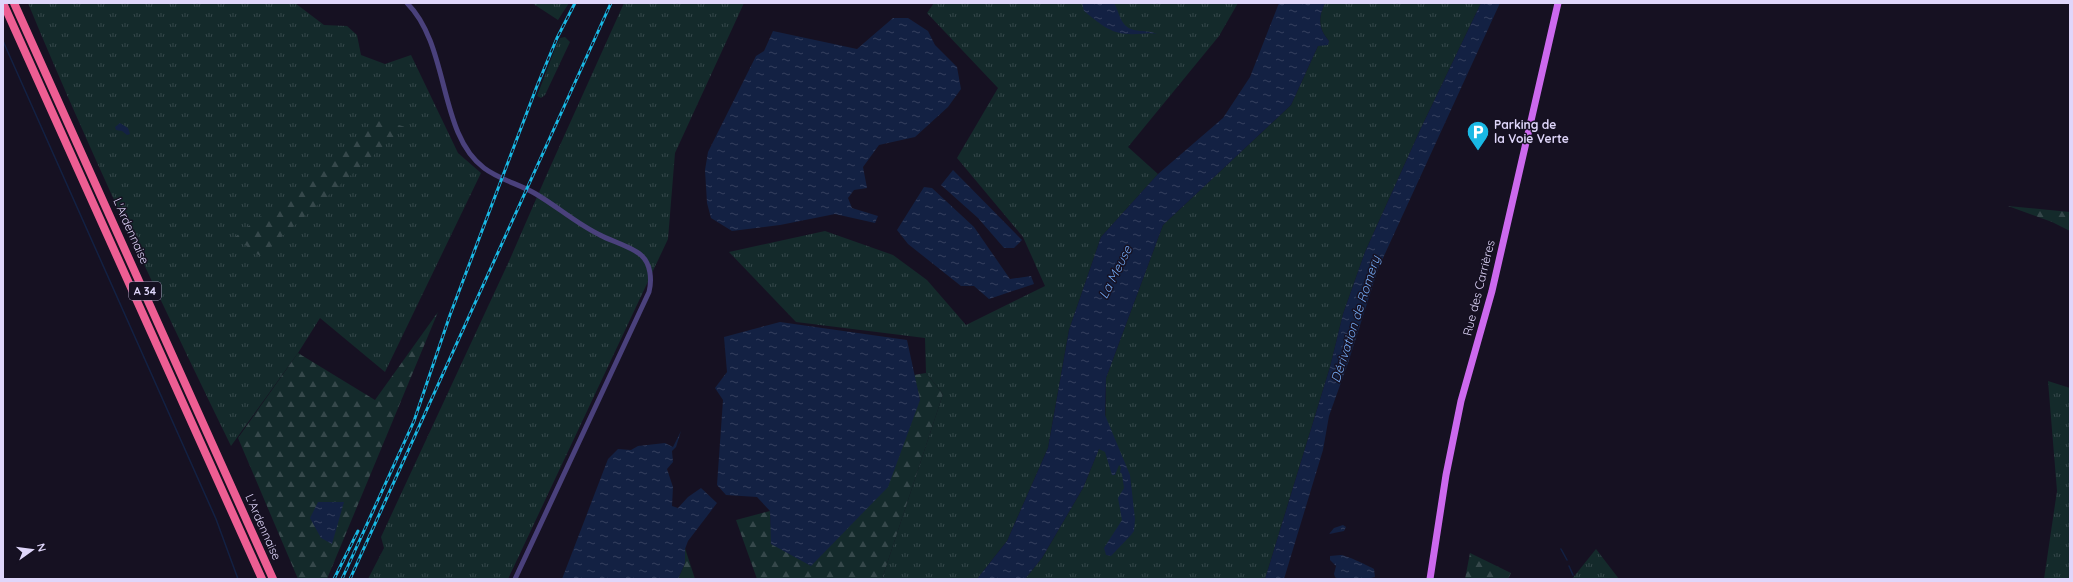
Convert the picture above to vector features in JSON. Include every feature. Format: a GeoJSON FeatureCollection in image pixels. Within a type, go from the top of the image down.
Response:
{"type":"FeatureCollection","features":[{"type":"Feature","properties":{"kind":"highway","name":"L'Ardennaise"},"geometry":{"type":"LineString","coordinates":[[3,3],[262,579]]}},
{"type":"Feature","properties":{"kind":"highway","name":"L'Ardennaise"},"geometry":{"type":"LineString","coordinates":[[15,4],[273,579]]}},
{"type":"Feature","properties":{"kind":"highway"},"geometry":{"type":"LineString","coordinates":[[3,7],[10,19]]}},
{"type":"Feature","properties":{"kind":"main road","name":"Rue des Carrières"},"geometry":{"type":"LineString","coordinates":[[1430,579],[1454,430],[1492,291],[1558,3]]}},
{"type":"Feature","properties":{"kind":"street"},"geometry":{"type":"LineString","coordinates":[[407,3],[423,23],[434,48],[443,86],[455,122],[465,145],[478,163],[492,174],[537,195],[586,228],[641,255],[650,270],[651,279],[648,292],[515,579]]}},
{"type":"Feature","properties":{"kind":"green space"},"geometry":{"type":"Polygon","coordinates":[[[28,3],[295,3],[324,25],[347,26],[357,35],[361,55],[385,64],[411,55],[458,153],[481,173],[385,372],[320,318],[298,353],[231,446],[126,226],[28,3]]]}},
{"type":"Feature","properties":{"kind":"green space"},"geometry":{"type":"Polygon","coordinates":[[[532,3],[569,3],[558,20],[532,3]]]}},
{"type":"Feature","properties":{"kind":"green space"},"geometry":{"type":"Polygon","coordinates":[[[624,3],[744,3],[675,153],[668,239],[508,579],[368,579],[384,548],[381,537],[510,259],[624,3]]]}},
{"type":"Feature","properties":{"kind":"green space"},"geometry":{"type":"Polygon","coordinates":[[[934,3],[1238,3],[1219,36],[1128,147],[1158,174],[1101,237],[1069,330],[1048,448],[1007,541],[977,579],[882,579],[943,394],[926,373],[925,338],[796,322],[729,252],[825,231],[893,255],[927,280],[966,325],[1045,286],[1023,237],[957,158],[998,88],[927,13],[934,3]]]}},
{"type":"Feature","properties":{"kind":"green space"},"geometry":{"type":"Polygon","coordinates":[[[1325,3],[1481,3],[1421,128],[1365,252],[1343,314],[1330,367],[1265,579],[1025,579],[1042,558],[1083,488],[1105,434],[1106,378],[1163,225],[1291,105],[1318,46],[1329,41],[1323,32],[1320,23],[1321,13],[1325,3]]]}},
{"type":"Feature","properties":{"kind":"green space"},"geometry":{"type":"Polygon","coordinates":[[[565,37],[570,42],[545,95],[541,98],[537,96],[556,46],[560,38],[565,37]]]}},
{"type":"Feature","properties":{"kind":"green space"},"geometry":{"type":"Polygon","coordinates":[[[381,119],[405,127],[260,256],[235,237],[381,119]]]}},
{"type":"Feature","properties":{"kind":"green space"},"geometry":{"type":"Polygon","coordinates":[[[2008,206],[2070,212],[2070,231],[2052,222],[2008,206]]]}},
{"type":"Feature","properties":{"kind":"green space"},"geometry":{"type":"Polygon","coordinates":[[[438,312],[327,579],[298,579],[238,438],[298,353],[375,400],[438,312]]]}},
{"type":"Feature","properties":{"kind":"green space"},"geometry":{"type":"Polygon","coordinates":[[[926,373],[943,394],[882,579],[757,579],[736,520],[770,511],[772,544],[920,400],[914,375],[926,373]]]}},
{"type":"Feature","properties":{"kind":"green space"},"geometry":{"type":"Polygon","coordinates":[[[2048,381],[2070,388],[2070,579],[2044,579],[2057,491],[2048,381]]]}},
{"type":"Feature","properties":{"kind":"green space"},"geometry":{"type":"Polygon","coordinates":[[[685,548],[695,579],[678,579],[685,563],[685,548]]]}},
{"type":"Feature","properties":{"kind":"green space"},"geometry":{"type":"Polygon","coordinates":[[[1596,549],[1619,579],[1572,579],[1596,549]]]}},
{"type":"Feature","properties":{"kind":"green space"},"geometry":{"type":"Polygon","coordinates":[[[1470,553],[1511,573],[1508,579],[1465,579],[1470,553]]]}},
{"type":"Feature","properties":{"kind":"water"},"geometry":{"type":"Polygon","coordinates":[[[1082,3],[1114,3],[1122,22],[1127,27],[1157,34],[1132,34],[1110,30],[1084,11],[1082,3]]]}},
{"type":"Feature","properties":{"kind":"water","name":"La Meuse"},"geometry":{"type":"Polygon","coordinates":[[[1279,3],[1325,3],[1321,13],[1320,23],[1325,36],[1329,41],[1328,45],[1318,46],[1291,105],[1163,225],[1106,378],[1105,415],[1130,475],[1135,519],[1134,531],[1111,556],[1106,555],[1104,548],[1122,520],[1118,498],[1124,488],[1122,474],[1120,472],[1121,467],[1119,465],[1115,475],[1112,475],[1105,452],[1099,449],[1083,488],[1042,558],[1025,579],[977,579],[1007,541],[1048,448],[1069,330],[1101,237],[1158,174],[1223,118],[1250,77],[1279,3]]]}},
{"type":"Feature","properties":{"kind":"water","name":"Dérivation de Romery"},"geometry":{"type":"Polygon","coordinates":[[[1481,3],[1500,3],[1378,269],[1348,363],[1329,416],[1323,450],[1284,579],[1265,579],[1330,367],[1343,314],[1365,252],[1421,128],[1481,3]]]}},
{"type":"Feature","properties":{"kind":"water"},"geometry":{"type":"Polygon","coordinates":[[[893,18],[908,18],[928,31],[935,45],[957,67],[961,89],[948,107],[915,137],[879,145],[863,167],[867,188],[854,190],[848,198],[852,208],[878,216],[875,223],[835,214],[780,225],[732,231],[711,218],[707,203],[705,170],[708,152],[756,56],[764,51],[773,31],[857,49],[893,18]]]}},
{"type":"Feature","properties":{"kind":"water"},"geometry":{"type":"Polygon","coordinates":[[[120,123],[128,128],[130,134],[127,135],[122,131],[116,130],[115,127],[120,123]]]}},
{"type":"Feature","properties":{"kind":"water"},"geometry":{"type":"Polygon","coordinates":[[[953,170],[1022,240],[1014,248],[1004,248],[978,218],[941,185],[953,170]]]}},
{"type":"Feature","properties":{"kind":"water"},"geometry":{"type":"Polygon","coordinates":[[[924,187],[932,188],[974,227],[1010,279],[1031,276],[1034,284],[989,299],[974,286],[961,286],[908,244],[897,230],[924,187]]]}},
{"type":"Feature","properties":{"kind":"water"},"geometry":{"type":"Polygon","coordinates":[[[780,322],[907,340],[920,400],[888,487],[811,566],[771,544],[770,511],[757,497],[726,495],[717,485],[723,400],[715,388],[727,372],[724,337],[780,322]]]}},
{"type":"Feature","properties":{"kind":"water"},"geometry":{"type":"Polygon","coordinates":[[[681,431],[676,447],[672,451],[673,462],[667,469],[673,487],[672,506],[678,508],[688,497],[701,488],[717,503],[688,541],[685,549],[685,563],[678,579],[562,579],[608,459],[618,449],[631,450],[638,446],[665,443],[673,447],[681,431]]]}},
{"type":"Feature","properties":{"kind":"water"},"geometry":{"type":"Polygon","coordinates":[[[318,502],[344,502],[332,544],[321,538],[310,518],[318,502]]]}},
{"type":"Feature","properties":{"kind":"water"},"geometry":{"type":"Polygon","coordinates":[[[1343,525],[1346,527],[1344,531],[1329,534],[1334,528],[1343,525]]]}},
{"type":"Feature","properties":{"kind":"water"},"geometry":{"type":"Polygon","coordinates":[[[1341,555],[1374,569],[1375,577],[1367,579],[1338,579],[1334,574],[1336,566],[1330,560],[1330,556],[1341,555]]]}},
{"type":"Feature","properties":{"kind":"waterway"},"geometry":{"type":"LineString","coordinates":[[3,41],[216,519],[238,579]]}},
{"type":"Feature","properties":{"kind":"waterway"},"geometry":{"type":"LineString","coordinates":[[1561,549],[1567,560]]}},
{"type":"Feature","properties":{"kind":"waterway"},"geometry":{"type":"LineString","coordinates":[[1569,566],[1573,575]]}},
{"type":"Feature","properties":{"kind":"railway"},"geometry":{"type":"LineString","coordinates":[[342,579],[414,421],[450,315],[537,86],[557,38],[575,3]]}},
{"type":"Feature","properties":{"kind":"railway"},"geometry":{"type":"LineString","coordinates":[[350,579],[611,3]]}},
{"type":"Feature","properties":{"kind":"railway"},"geometry":{"type":"LineString","coordinates":[[334,579],[358,531]]}},
{"type":"Feature","properties":{"kind":"place","name":"Parking de la Voie Verte"},"geometry":{"type":"Point","coordinates":[1478,152]}}]}
